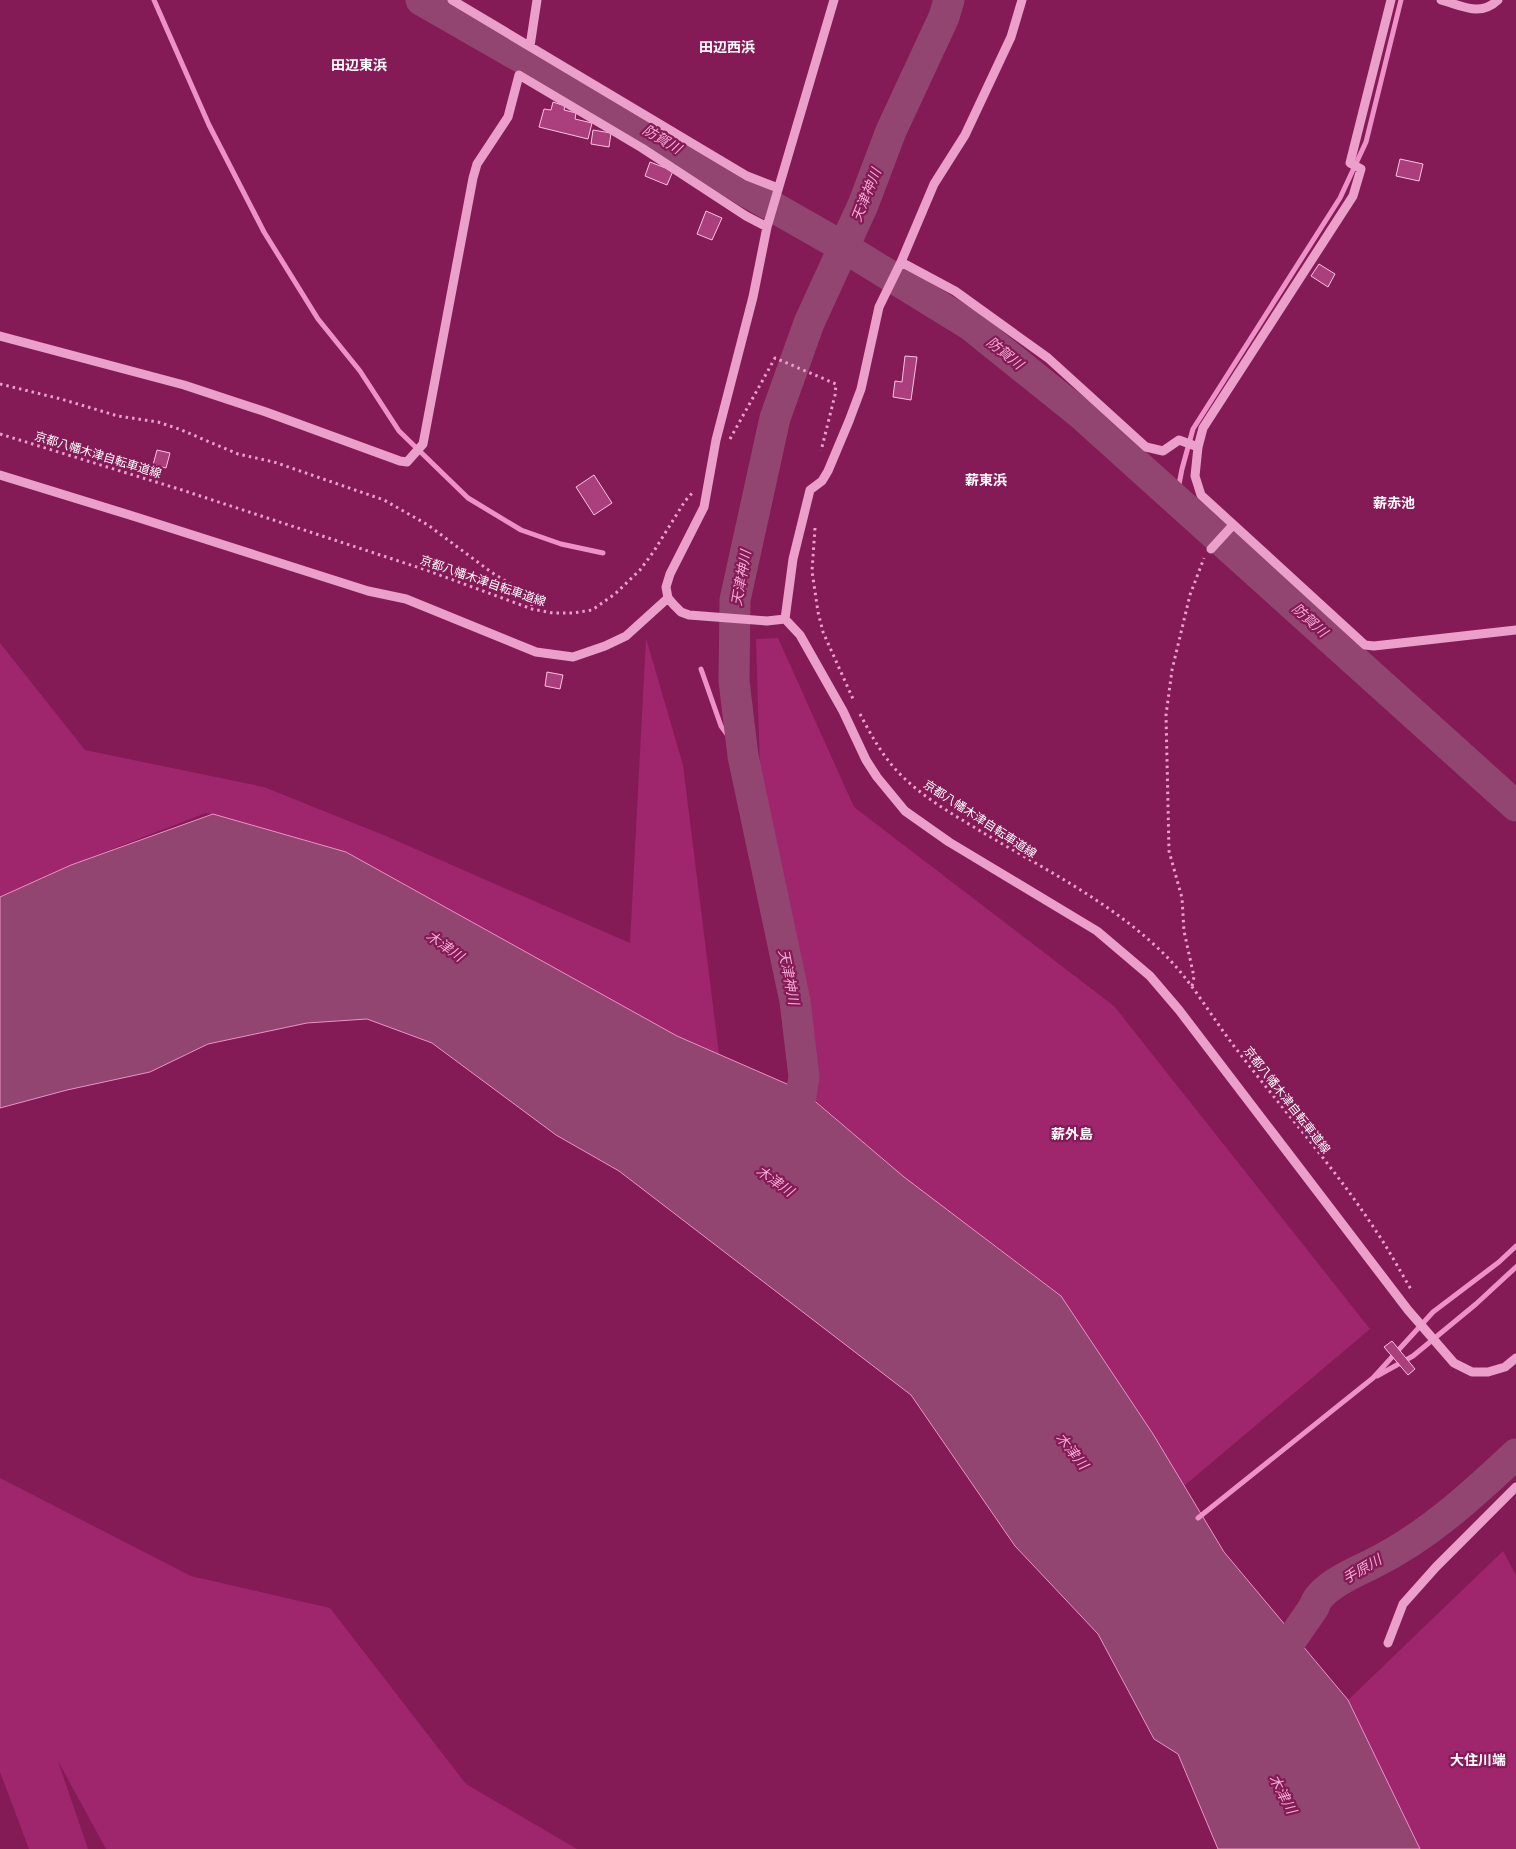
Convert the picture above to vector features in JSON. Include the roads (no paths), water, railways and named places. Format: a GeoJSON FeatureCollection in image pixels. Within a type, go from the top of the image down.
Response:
{"type":"FeatureCollection","features":[{"type":"Feature","properties":{"kind":"street"},"geometry":{"type":"LineString","coordinates":[[452,0],[747,176],[778,188]]}},
{"type":"Feature","properties":{"kind":"street"},"geometry":{"type":"LineString","coordinates":[[530,46],[537,0]]}},
{"type":"Feature","properties":{"kind":"street"},"geometry":{"type":"LineString","coordinates":[[785,619],[767,621],[700,617],[681,612],[668,598],[666,587],[670,574],[704,507],[716,440],[753,297],[767,227],[834,0]]}},
{"type":"Feature","properties":{"kind":"street"},"geometry":{"type":"LineString","coordinates":[[785,619],[793,559],[810,490],[822,481],[828,471],[849,421],[860,389],[879,307],[901,262],[934,184],[965,135],[1011,37],[1022,0]]}},
{"type":"Feature","properties":{"kind":"street"},"geometry":{"type":"LineString","coordinates":[[1391,0],[1350,163],[1361,169],[1353,196],[1203,428],[1198,447],[1195,476],[1201,495],[1231,528],[1365,644],[1374,646],[1516,630]]}},
{"type":"Feature","properties":{"kind":"street"},"geometry":{"type":"LineString","coordinates":[[1441,0],[1479,11],[1491,7],[1498,0]]}},
{"type":"Feature","properties":{"kind":"street"},"geometry":{"type":"LineString","coordinates":[[0,336],[184,385],[407,462],[422,444],[472,178],[477,164],[508,117],[519,75],[642,148],[746,216],[767,227]]}},
{"type":"Feature","properties":{"kind":"street"},"geometry":{"type":"LineString","coordinates":[[901,262],[955,291],[1048,358],[1146,447],[1163,451],[1179,440],[1198,447]]}},
{"type":"Feature","properties":{"kind":"street"},"geometry":{"type":"LineString","coordinates":[[0,475],[368,592],[406,599],[536,652],[573,657],[605,646],[626,636],[668,598]]}},
{"type":"Feature","properties":{"kind":"street"},"geometry":{"type":"LineString","coordinates":[[1212,549],[1231,528]]}},
{"type":"Feature","properties":{"kind":"street"},"geometry":{"type":"LineString","coordinates":[[785,619],[800,635],[843,711],[873,771],[905,811],[948,842],[1097,931],[1150,976],[1179,1010],[1408,1310],[1454,1363],[1472,1372],[1488,1372],[1505,1367],[1516,1358]]}},
{"type":"Feature","properties":{"kind":"street"},"geometry":{"type":"LineString","coordinates":[[1388,1643],[1403,1604],[1436,1566],[1516,1487]]}},
{"type":"Feature","properties":{"kind":"water","name":"木津川"},"geometry":{"type":"Polygon","coordinates":[[[213,814],[346,852],[677,1036],[803,1091],[904,1177],[1061,1296],[1153,1434],[1224,1552],[1348,1700],[1420,1849],[1218,1849],[1178,1754],[1154,1739],[1098,1634],[1015,1546],[911,1395],[619,1171],[556,1135],[432,1043],[367,1019],[307,1023],[208,1044],[150,1072],[67,1090],[0,1108],[0,897],[71,865],[213,814]]]}},
{"type":"Feature","properties":{"kind":"waterway"},"geometry":{"type":"LineString","coordinates":[[154,0],[209,125],[264,232],[318,319],[360,371],[399,431],[468,498],[521,530],[561,544],[603,553]]}},
{"type":"Feature","properties":{"kind":"waterway","name":"防賀川"},"geometry":{"type":"LineString","coordinates":[[421,0],[651,132],[747,192],[845,248],[970,325],[1082,415],[1516,806]]}},
{"type":"Feature","properties":{"kind":"waterway","name":"天津神川"},"geometry":{"type":"LineString","coordinates":[[795,1132],[804,1077],[795,1001],[743,756],[734,681],[735,600],[775,418],[809,323],[863,205],[891,131],[944,17],[949,0]]}},
{"type":"Feature","properties":{"kind":"waterway"},"geometry":{"type":"LineString","coordinates":[[1176,500],[1193,429],[1340,198],[1366,142],[1401,0]]}},
{"type":"Feature","properties":{"kind":"waterway"},"geometry":{"type":"LineString","coordinates":[[701,669],[721,726],[743,756]]}},
{"type":"Feature","properties":{"kind":"waterway"},"geometry":{"type":"LineString","coordinates":[[1198,1518],[1373,1378],[1433,1312],[1499,1262],[1516,1246]]}},
{"type":"Feature","properties":{"kind":"waterway"},"geometry":{"type":"LineString","coordinates":[[1377,1376],[1413,1356],[1476,1304],[1516,1267]]}},
{"type":"Feature","properties":{"kind":"waterway","name":"手原川"},"geometry":{"type":"LineString","coordinates":[[1270,1671],[1317,1600],[1329,1587],[1391,1554],[1429,1529],[1465,1501],[1516,1454]]}},
{"type":"Feature","properties":{"kind":"district","name":"田辺西浜"},"geometry":{"type":"Point","coordinates":[727,47]}},
{"type":"Feature","properties":{"kind":"district","name":"田辺東浜"},"geometry":{"type":"Point","coordinates":[359,65]}},
{"type":"Feature","properties":{"kind":"district","name":"薪東浜"},"geometry":{"type":"Point","coordinates":[986,480]}},
{"type":"Feature","properties":{"kind":"district","name":"薪赤池"},"geometry":{"type":"Point","coordinates":[1394,503]}},
{"type":"Feature","properties":{"kind":"district","name":"薪外島"},"geometry":{"type":"Point","coordinates":[1072,1134]}},
{"type":"Feature","properties":{"kind":"district","name":"大住川端"},"geometry":{"type":"Point","coordinates":[1478,1760]}}]}
